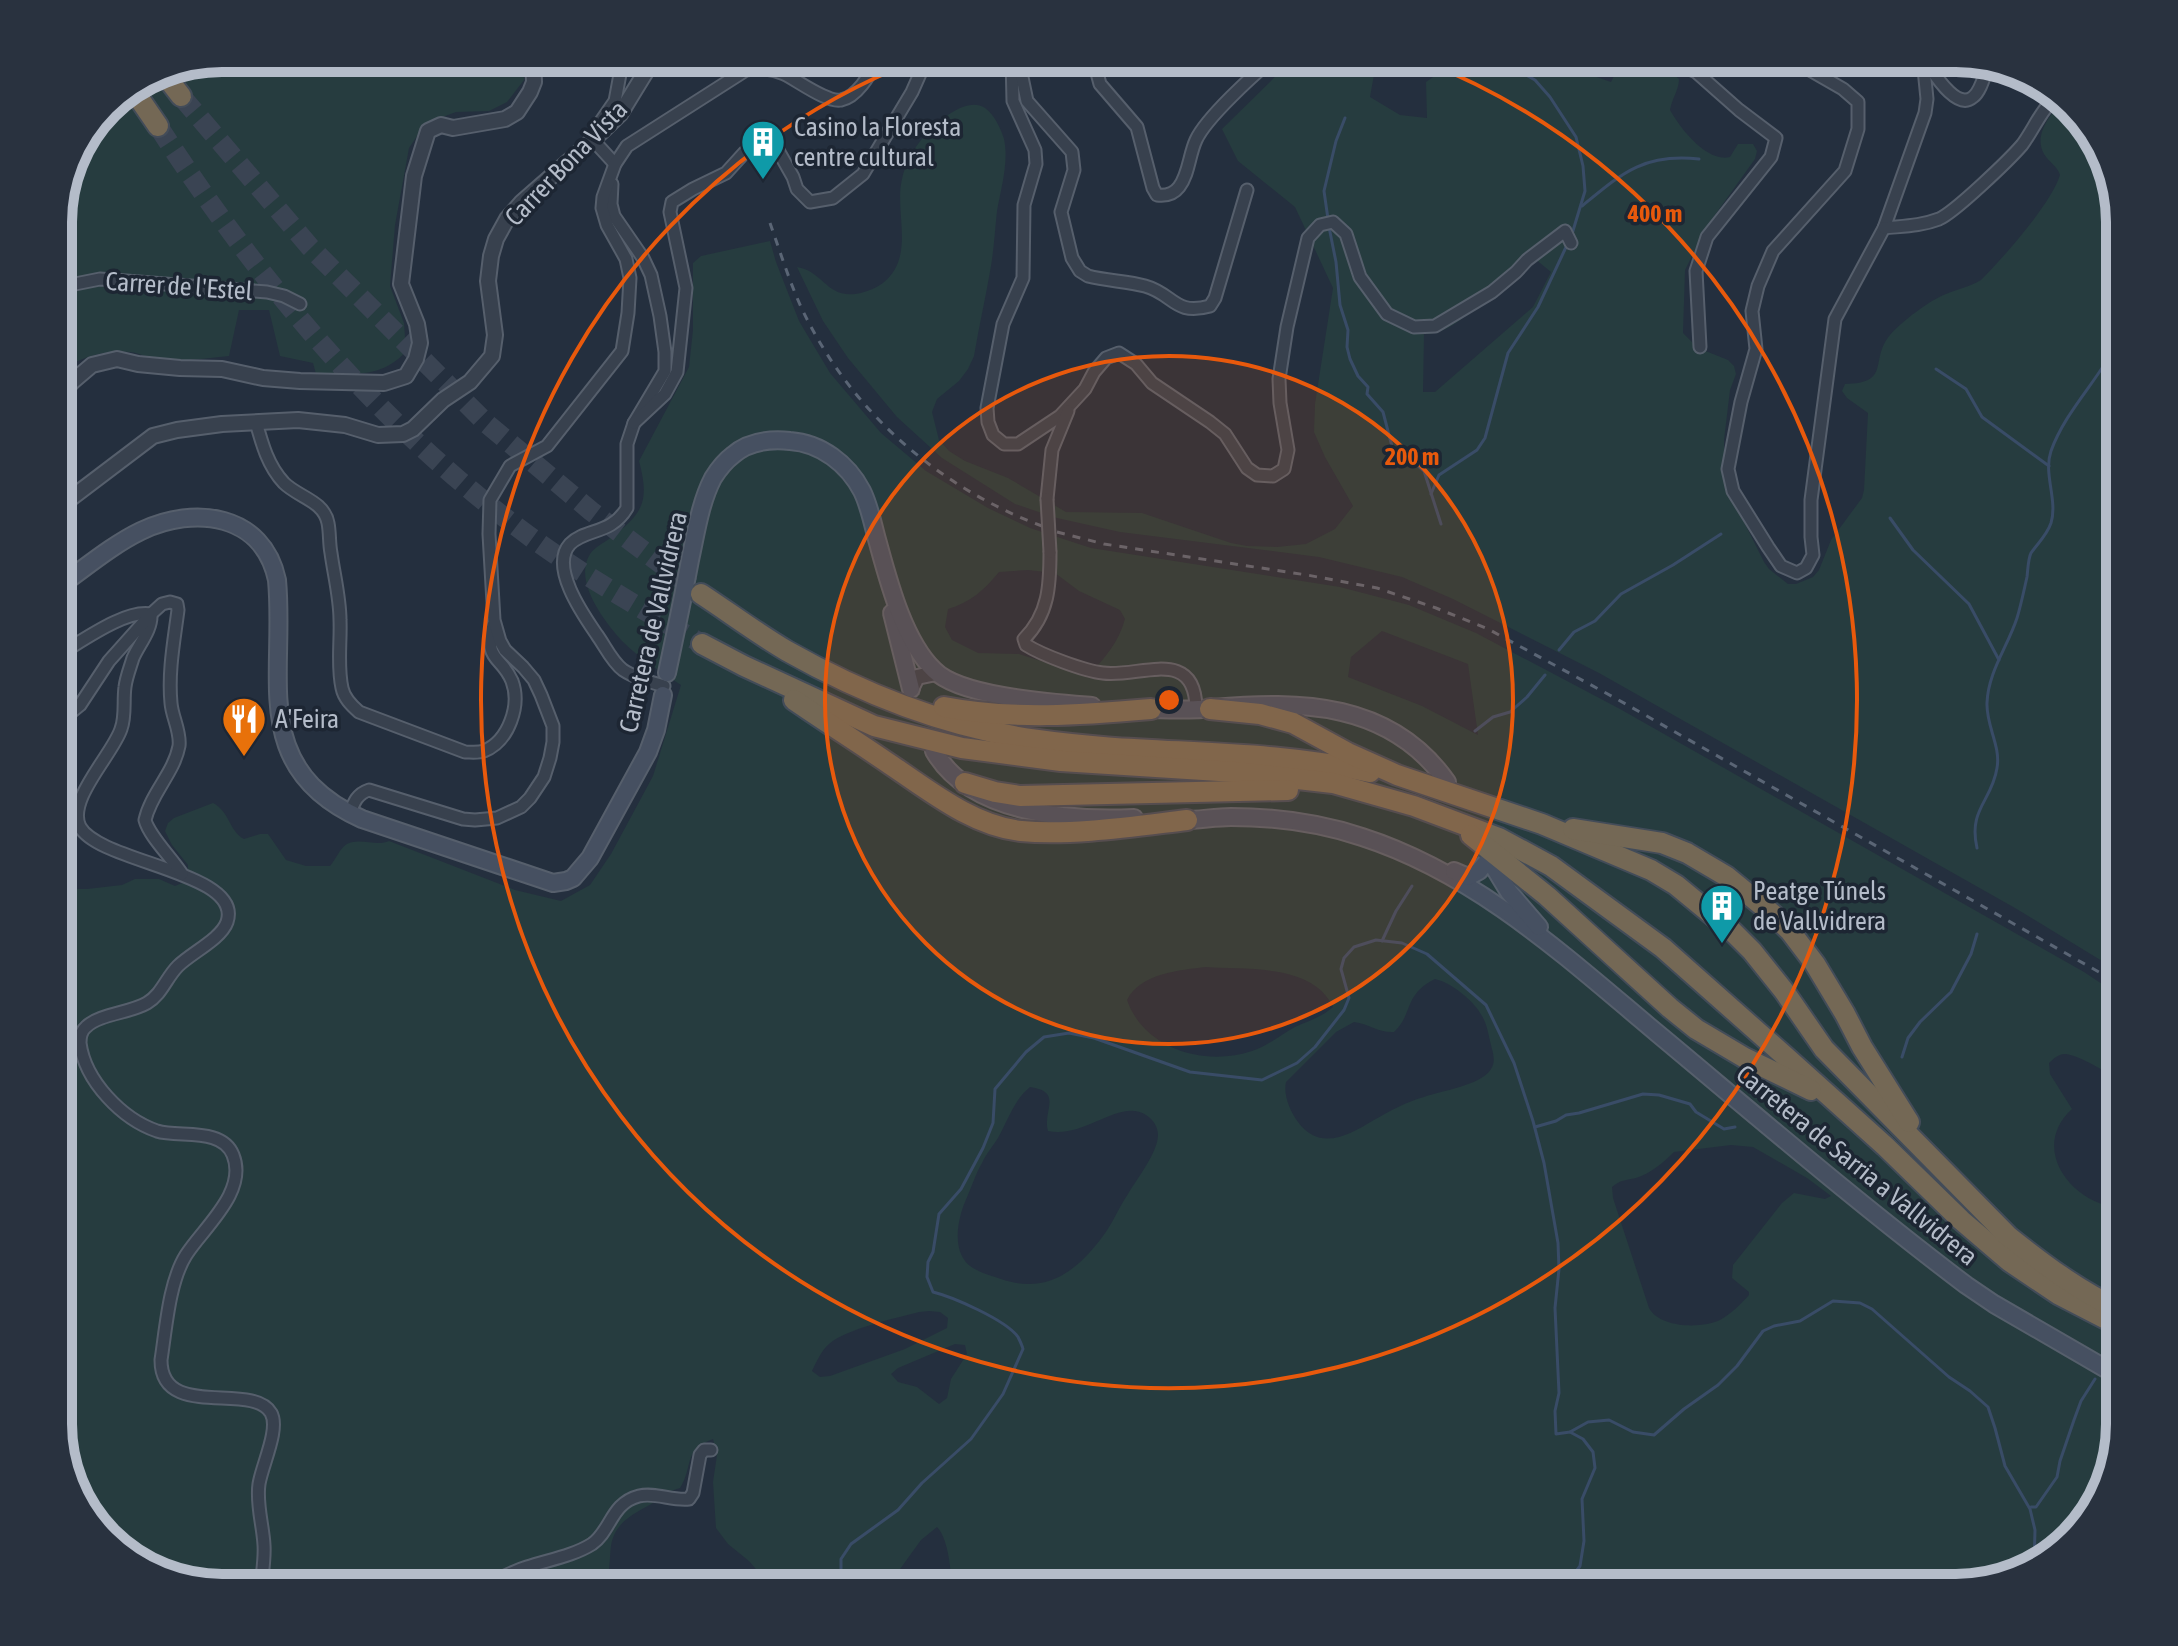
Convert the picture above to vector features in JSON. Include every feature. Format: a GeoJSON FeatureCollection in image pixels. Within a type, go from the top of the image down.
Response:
{"type":"FeatureCollection","features":[{"type":"Feature","properties":{"kind":"highway"},"geometry":{"type":"LineString","coordinates":[[170,82],[181,96]]}},
{"type":"Feature","properties":{"kind":"highway"},"geometry":{"type":"LineString","coordinates":[[139,98],[158,126]]}},
{"type":"Feature","properties":{"kind":"highway"},"geometry":{"type":"LineString","coordinates":[[701,594],[810,663],[871,694],[978,729],[1037,740],[1127,749],[1272,756],[1323,763],[1417,783]]}},
{"type":"Feature","properties":{"kind":"highway"},"geometry":{"type":"LineString","coordinates":[[757,631],[872,683],[938,706],[999,715],[1075,715],[1151,709]]}},
{"type":"Feature","properties":{"kind":"highway"},"geometry":{"type":"LineString","coordinates":[[702,644],[874,726],[962,748],[1061,761],[1235,772],[1333,783],[1448,818],[1524,851],[1551,866],[1656,942],[2009,1261],[2058,1294],[2106,1319]]}},
{"type":"Feature","properties":{"kind":"highway"},"geometry":{"type":"LineString","coordinates":[[744,666],[940,797],[998,826],[1019,831],[1047,832],[1187,820]]}},
{"type":"Feature","properties":{"kind":"highway"},"geometry":{"type":"LineString","coordinates":[[1203,709],[1260,714],[1284,720],[1358,758],[1417,783],[1542,824],[1651,870],[1692,897],[1733,932],[1770,972],[1824,1049],[2008,1236],[2038,1260],[2106,1302]]}},
{"type":"Feature","properties":{"kind":"highway"},"geometry":{"type":"LineString","coordinates":[[965,783],[1020,796],[1307,790],[1414,806]]}},
{"type":"Feature","properties":{"kind":"highway"},"geometry":{"type":"LineString","coordinates":[[1448,818],[1547,896],[1696,1029],[1745,1058],[1838,1105]]}},
{"type":"Feature","properties":{"kind":"highway"},"geometry":{"type":"LineString","coordinates":[[1542,824],[1662,843],[1687,853],[1726,876],[1768,910],[1803,946],[1885,1085],[1950,1176]]}},
{"type":"Feature","properties":{"kind":"main road","name":"Carretera de Vallvidrera"},"geometry":{"type":"LineString","coordinates":[[72,577],[137,533],[160,523],[211,519],[228,522],[249,532],[268,553],[277,580],[278,714],[285,743],[316,790],[350,813],[553,883],[566,881],[578,873],[590,858],[639,771],[656,730],[693,548],[707,495],[719,470],[731,456],[745,447],[771,440],[793,441],[814,447],[840,462],[862,492],[869,508],[885,568],[914,643],[936,673]]}},
{"type":"Feature","properties":{"kind":"main road","name":"Carretera de Vallvidrera"},"geometry":{"type":"LineString","coordinates":[[885,568],[890,606],[911,689]]}},
{"type":"Feature","properties":{"kind":"main road"},"geometry":{"type":"LineString","coordinates":[[936,673],[1004,697],[1113,708],[1203,709],[1275,704],[1340,711],[1370,721],[1400,737],[1422,753],[1447,782]]}},
{"type":"Feature","properties":{"kind":"main road"},"geometry":{"type":"LineString","coordinates":[[934,751],[949,770],[981,793],[1015,806],[1062,816],[1187,820],[1240,817],[1294,821],[1361,836],[1422,861],[1470,887],[1580,968]]}},
{"type":"Feature","properties":{"kind":"main road"},"geometry":{"type":"LineString","coordinates":[[1422,861],[1450,868],[1468,877],[1479,871],[1489,859],[1526,913],[1580,968]]}},
{"type":"Feature","properties":{"kind":"main road","name":"Carretera de Sarria a Vallvidrera"},"geometry":{"type":"LineString","coordinates":[[1580,968],[1959,1280],[1994,1304],[2106,1369]]}},
{"type":"Feature","properties":{"kind":"street"},"geometry":{"type":"LineString","coordinates":[[72,382],[92,365],[117,359],[138,364],[222,369],[263,378],[300,381],[384,383],[406,376],[416,359],[420,343],[417,324],[401,284],[414,176],[428,131],[441,125],[453,128],[505,119],[517,112],[530,92],[534,72]]}},
{"type":"Feature","properties":{"kind":"street"},"geometry":{"type":"LineString","coordinates":[[620,72],[615,101],[597,127],[597,136],[615,164],[610,192],[614,216],[651,275],[660,316],[665,371],[634,423],[627,444],[627,508],[608,527],[570,544],[564,555],[564,564],[577,602],[622,669],[639,678],[665,685]]}},
{"type":"Feature","properties":{"kind":"street","name":"Carrer Bona Vista"},"geometry":{"type":"LineString","coordinates":[[72,497],[153,436],[207,426],[298,420],[345,425],[389,436],[403,434],[422,423],[443,400],[470,382],[492,356],[495,335],[488,281],[496,239],[507,219],[626,107],[646,72]]}},
{"type":"Feature","properties":{"kind":"street"},"geometry":{"type":"LineString","coordinates":[[350,813],[355,800],[369,790],[451,816],[475,820],[497,818],[521,807],[544,777],[550,758],[553,726],[534,680],[505,650],[494,620],[490,500],[510,466],[547,446],[622,351],[630,278],[626,259],[607,225],[602,208],[615,164],[627,146],[743,72]]}},
{"type":"Feature","properties":{"kind":"street"},"geometry":{"type":"LineString","coordinates":[[777,72],[831,99],[842,100],[855,92],[869,72]]}},
{"type":"Feature","properties":{"kind":"street"},"geometry":{"type":"LineString","coordinates":[[634,423],[665,394],[677,372],[686,288],[670,212],[672,202],[726,173],[745,152],[771,138],[797,189],[810,202],[833,198],[863,174],[921,72]]}},
{"type":"Feature","properties":{"kind":"street"},"geometry":{"type":"LineString","coordinates":[[1015,72],[1013,101],[1035,150],[1036,164],[1024,205],[1023,278],[1003,324],[987,408],[993,435],[1004,444],[1018,444],[1060,416],[1085,389],[1106,358],[1119,353],[1136,364],[1152,383],[1225,434],[1247,468],[1257,475],[1273,476],[1284,469],[1288,450],[1279,379],[1287,327],[1308,238],[1320,225],[1333,222],[1346,234],[1360,277],[1387,314],[1414,327],[1435,326],[1492,292],[1565,231],[1571,243]]}},
{"type":"Feature","properties":{"kind":"street"},"geometry":{"type":"LineString","coordinates":[[1019,72],[1027,101],[1072,152],[1074,170],[1061,212],[1072,258],[1080,271],[1088,276],[1150,287],[1182,309],[1197,310],[1210,306],[1247,190]]}},
{"type":"Feature","properties":{"kind":"street"},"geometry":{"type":"LineString","coordinates":[[1097,72],[1100,84],[1137,127],[1153,188],[1157,195],[1164,196],[1174,193],[1180,186],[1203,129],[1256,72]]}},
{"type":"Feature","properties":{"kind":"street"},"geometry":{"type":"LineString","coordinates":[[1696,72],[1776,138],[1771,157],[1707,237],[1696,271],[1700,347]]}},
{"type":"Feature","properties":{"kind":"street"},"geometry":{"type":"LineString","coordinates":[[1813,72],[1843,89],[1858,102],[1858,129],[1845,171],[1773,251],[1758,286],[1752,311],[1756,349],[1741,402],[1728,469],[1733,491],[1768,547],[1781,566],[1797,573],[1806,568],[1813,555],[1811,500],[1835,319],[1884,228],[1925,113],[1924,72]]}},
{"type":"Feature","properties":{"kind":"street"},"geometry":{"type":"LineString","coordinates":[[1934,72],[1952,96],[1960,100],[1975,96],[1984,75]]}},
{"type":"Feature","properties":{"kind":"street"},"geometry":{"type":"LineString","coordinates":[[1884,228],[1920,225],[1943,218],[2021,145],[2050,106]]}},
{"type":"Feature","properties":{"kind":"street","name":"Carrer de l'Estel"},"geometry":{"type":"LineString","coordinates":[[72,285],[100,279],[267,292],[300,304]]}},
{"type":"Feature","properties":{"kind":"street"},"geometry":{"type":"LineString","coordinates":[[1070,407],[1052,450],[1047,499],[1050,584],[1044,611],[1024,639],[1026,645],[1098,673],[1171,669],[1191,683],[1203,709]]}},
{"type":"Feature","properties":{"kind":"street"},"geometry":{"type":"LineString","coordinates":[[256,422],[272,468],[294,492],[323,510],[328,521],[340,617],[342,690],[359,712],[465,752],[481,752],[493,745],[503,737],[509,724],[515,697],[512,682],[492,655],[490,635],[494,620]]}},
{"type":"Feature","properties":{"kind":"street"},"geometry":{"type":"LineString","coordinates":[[72,712],[80,705],[109,661],[151,614],[162,604],[177,604],[170,686],[179,745],[145,820],[182,874]]}},
{"type":"Feature","properties":{"kind":"street"},"geometry":{"type":"LineString","coordinates":[[72,647],[133,615],[151,614]]}},
{"type":"Feature","properties":{"kind":"street"},"geometry":{"type":"LineString","coordinates":[[151,614],[151,623],[125,686],[121,730],[87,786],[78,821],[91,840],[182,874],[215,890],[225,901],[227,923],[214,938],[178,966],[155,997],[135,1008],[88,1024],[80,1034],[80,1042],[96,1082],[121,1109],[160,1132],[213,1139],[229,1147],[233,1154],[235,1177],[224,1205],[186,1255],[175,1278],[161,1373],[173,1388],[204,1398],[248,1400],[263,1404],[273,1417],[274,1429],[258,1488],[265,1549],[262,1574]]}},
{"type":"Feature","properties":{"kind":"street","name":"Carretera de Vallvidrera"},"geometry":{"type":"LineString","coordinates":[[911,689],[917,677],[936,673]]}},
{"type":"Feature","properties":{"kind":"street"},"geometry":{"type":"LineString","coordinates":[[511,1574],[589,1546],[615,1512],[636,1497],[648,1495],[689,1499],[693,1493],[700,1455],[704,1450],[711,1450]]}},
{"type":"Feature","properties":{"kind":"green space"},"geometry":{"type":"Polygon","coordinates":[[[524,72],[524,80],[507,102],[489,111],[456,112],[426,123],[409,148],[395,225],[390,286],[404,323],[406,351],[397,360],[365,373],[316,374],[313,363],[280,356],[269,310],[239,310],[229,356],[169,360],[130,352],[111,352],[72,364],[72,212],[77,183],[87,156],[103,131],[123,109],[147,92],[174,80],[203,73],[524,72]]]}},
{"type":"Feature","properties":{"kind":"green space"},"geometry":{"type":"Polygon","coordinates":[[[1283,72],[1374,72],[1370,97],[1400,115],[1427,118],[1426,82],[1440,72],[1584,72],[1611,82],[1616,72],[1669,72],[1679,79],[1670,110],[1695,142],[1712,155],[1721,157],[1730,157],[1738,144],[1753,144],[1757,151],[1755,159],[1707,226],[1685,270],[1683,333],[1698,348],[1728,360],[1734,366],[1736,374],[1730,390],[1724,440],[1724,482],[1764,562],[1788,584],[1796,584],[1813,577],[1819,570],[1831,540],[1862,498],[1864,490],[1868,413],[1847,398],[1842,391],[1845,384],[1860,383],[1874,375],[1884,344],[1895,330],[1932,301],[1981,280],[2025,230],[2047,201],[2060,175],[2044,154],[2041,140],[2045,125],[2055,110],[2062,116],[2091,156],[2103,193],[2106,222],[2106,963],[2015,908],[1599,673],[1453,599],[1402,577],[1319,557],[1120,532],[1057,518],[1015,504],[942,458],[897,417],[848,358],[823,321],[797,267],[814,274],[840,293],[861,293],[883,283],[899,260],[902,234],[900,192],[905,169],[914,150],[934,125],[951,113],[972,105],[985,108],[997,122],[1004,139],[1004,175],[974,356],[959,381],[937,399],[932,412],[939,440],[965,461],[1008,478],[1066,512],[1142,513],[1247,546],[1306,544],[1335,529],[1353,506],[1314,432],[1315,404],[1333,288],[1295,207],[1238,161],[1222,129],[1283,72]],[[1534,258],[1525,270],[1452,326],[1424,334],[1423,392],[1435,392],[1533,307],[1551,272],[1534,258]]]}},
{"type":"Feature","properties":{"kind":"green space"},"geometry":{"type":"Polygon","coordinates":[[[770,241],[799,321],[830,373],[881,433],[926,471],[988,508],[1030,528],[1091,548],[1340,587],[1409,605],[1476,633],[1620,709],[2106,987],[2106,1073],[2066,1054],[2049,1063],[2050,1074],[2072,1109],[2060,1124],[2054,1140],[2055,1156],[2072,1185],[2086,1196],[2106,1205],[2105,1443],[2091,1490],[2062,1530],[2039,1549],[2013,1563],[1975,1573],[1956,1574],[950,1574],[947,1547],[937,1527],[921,1540],[896,1574],[760,1574],[728,1544],[716,1528],[713,1482],[717,1455],[713,1439],[693,1454],[680,1488],[636,1513],[617,1529],[611,1546],[609,1574],[203,1573],[165,1563],[123,1537],[109,1523],[87,1490],[77,1463],[72,1434],[72,889],[122,885],[135,879],[159,879],[175,886],[187,881],[188,865],[165,831],[174,818],[213,803],[223,811],[239,836],[244,839],[268,834],[286,860],[306,866],[330,866],[342,848],[352,842],[389,841],[515,890],[561,901],[590,885],[611,854],[653,776],[681,685],[643,659],[615,633],[599,612],[585,576],[590,554],[630,522],[641,506],[644,487],[639,461],[689,367],[693,330],[693,263],[701,256],[770,241]],[[1028,570],[999,572],[970,599],[948,609],[945,627],[952,640],[978,653],[1019,654],[1088,676],[1119,635],[1125,619],[1120,610],[1079,591],[1055,573],[1028,570]],[[1382,631],[1351,657],[1348,677],[1422,706],[1478,735],[1468,664],[1382,631]],[[1206,967],[1151,978],[1133,991],[1127,1000],[1135,1017],[1147,1031],[1178,1050],[1215,1057],[1252,1051],[1333,1007],[1323,993],[1294,976],[1258,969],[1206,967]],[[1435,979],[1413,998],[1394,1032],[1354,1022],[1336,1032],[1286,1082],[1285,1092],[1290,1108],[1307,1131],[1325,1139],[1345,1135],[1411,1101],[1479,1079],[1491,1069],[1494,1057],[1488,1030],[1474,1004],[1442,981],[1435,979]],[[1030,1087],[1020,1098],[977,1172],[962,1210],[958,1237],[961,1255],[973,1268],[1001,1279],[1033,1284],[1060,1277],[1093,1249],[1146,1165],[1155,1149],[1158,1135],[1151,1119],[1136,1111],[1124,1111],[1062,1132],[1048,1131],[1049,1098],[1046,1093],[1030,1087]],[[1731,1145],[1674,1152],[1647,1173],[1612,1187],[1613,1198],[1649,1308],[1654,1315],[1671,1323],[1702,1325],[1728,1315],[1749,1295],[1732,1278],[1733,1265],[1782,1203],[1794,1193],[1825,1199],[1831,1196],[1807,1178],[1753,1147],[1731,1145]],[[919,1312],[859,1329],[837,1339],[824,1350],[812,1371],[820,1377],[830,1376],[905,1349],[947,1328],[948,1318],[940,1312],[919,1312]],[[955,1344],[898,1368],[891,1374],[898,1382],[917,1387],[939,1404],[947,1398],[951,1379],[967,1354],[965,1345],[955,1344]]]}},
{"type":"Feature","properties":{"kind":"waterway"},"geometry":{"type":"LineString","coordinates":[[1521,72],[1535,80],[1550,97],[1576,137],[1585,191],[1572,234]]}},
{"type":"Feature","properties":{"kind":"waterway"},"geometry":{"type":"LineString","coordinates":[[1328,219],[1324,191],[1345,118]]}},
{"type":"Feature","properties":{"kind":"waterway"},"geometry":{"type":"LineString","coordinates":[[1582,206],[1635,168],[1663,159],[1699,159]]}},
{"type":"Feature","properties":{"kind":"waterway"},"geometry":{"type":"LineString","coordinates":[[1329,227],[1340,305],[1348,330],[1350,359],[1358,376],[1368,387],[1367,394],[1383,412],[1394,454],[1424,471],[1441,524]]}},
{"type":"Feature","properties":{"kind":"waterway"},"geometry":{"type":"LineString","coordinates":[[1431,494],[1439,475],[1477,450],[1485,438],[1508,353],[1538,307],[1567,245]]}},
{"type":"Feature","properties":{"kind":"waterway"},"geometry":{"type":"LineString","coordinates":[[1977,848],[1978,814],[1994,779],[1998,760],[1987,711],[1988,692],[2017,618],[2030,555],[2051,523],[2051,451],[2066,421],[2106,362]]}},
{"type":"Feature","properties":{"kind":"waterway"},"geometry":{"type":"LineString","coordinates":[[1936,369],[1966,389],[1982,417],[2049,466]]}},
{"type":"Feature","properties":{"kind":"waterway"},"geometry":{"type":"LineString","coordinates":[[1890,518],[1913,550],[1969,604],[1999,660]]}},
{"type":"Feature","properties":{"kind":"waterway"},"geometry":{"type":"LineString","coordinates":[[1559,650],[1574,632],[1595,621],[1621,594],[1721,534]]}},
{"type":"Feature","properties":{"kind":"waterway"},"geometry":{"type":"LineString","coordinates":[[1475,731],[1493,717],[1510,712],[1545,675]]}},
{"type":"Feature","properties":{"kind":"waterway"},"geometry":{"type":"LineString","coordinates":[[1382,941],[1412,886]]}},
{"type":"Feature","properties":{"kind":"waterway"},"geometry":{"type":"LineString","coordinates":[[1902,1057],[1908,1038],[1920,1022],[1951,992],[1971,954],[1977,934]]}},
{"type":"Feature","properties":{"kind":"waterway"},"geometry":{"type":"LineString","coordinates":[[841,1574],[841,1559],[851,1544],[898,1510],[922,1483],[971,1439],[1003,1394],[1023,1349],[1012,1330],[966,1304],[933,1292],[927,1277],[939,1214],[961,1189],[983,1148],[993,1123],[995,1089],[1026,1052],[1044,1037],[1069,1033],[1094,1038],[1190,1072],[1262,1080],[1297,1063],[1315,1047],[1344,1010],[1349,998],[1341,969],[1344,958],[1354,947],[1376,940],[1402,943],[1427,954],[1486,1005],[1514,1063],[1544,1163],[1558,1243],[1555,1308],[1559,1393],[1555,1411],[1556,1434],[1570,1432],[1588,1422],[1609,1420],[1633,1432],[1654,1435],[1718,1385],[1737,1366],[1763,1331],[1800,1321],[1833,1301],[1860,1303],[1872,1309],[1988,1407],[2005,1466],[2030,1509],[2035,1530],[2034,1552]]}},
{"type":"Feature","properties":{"kind":"waterway"},"geometry":{"type":"LineString","coordinates":[[1535,1127],[1566,1115],[1643,1094],[1690,1104],[1696,1112],[1724,1129],[1735,1127]]}},
{"type":"Feature","properties":{"kind":"waterway"},"geometry":{"type":"LineString","coordinates":[[2031,1507],[2036,1507],[2057,1477],[2081,1401],[2095,1379]]}},
{"type":"Feature","properties":{"kind":"waterway"},"geometry":{"type":"LineString","coordinates":[[1570,1432],[1583,1439],[1593,1452],[1595,1468],[1582,1499],[1584,1541],[1580,1566],[1574,1574]]}},
{"type":"Feature","properties":{"kind":"tunnel"},"geometry":{"type":"LineString","coordinates":[[181,96],[310,247],[486,423],[591,511],[698,592]]}},
{"type":"Feature","properties":{"kind":"tunnel"},"geometry":{"type":"LineString","coordinates":[[158,126],[197,185],[282,297],[376,403],[427,452],[536,541],[597,582],[702,644]]}},
{"type":"Feature","properties":{"kind":"railway"},"geometry":{"type":"LineString","coordinates":[[770,223],[802,309],[822,346],[871,412],[901,441],[967,490],[1042,526]]}},
{"type":"Feature","properties":{"kind":"railway"},"geometry":{"type":"LineString","coordinates":[[1057,532],[1104,544],[1377,588],[1488,629],[2106,976]]}},
{"type":"Feature","properties":{"kind":"place","name":"Casino la Floresta centre cultural"},"geometry":{"type":"Point","coordinates":[763,181]}},
{"type":"Feature","properties":{"kind":"place","name":"A'Feira"},"geometry":{"type":"Point","coordinates":[244,758]}},
{"type":"Feature","properties":{"kind":"place","name":"Peatge Túnels de Vallvidrera"},"geometry":{"type":"Point","coordinates":[1722,945]}}]}
